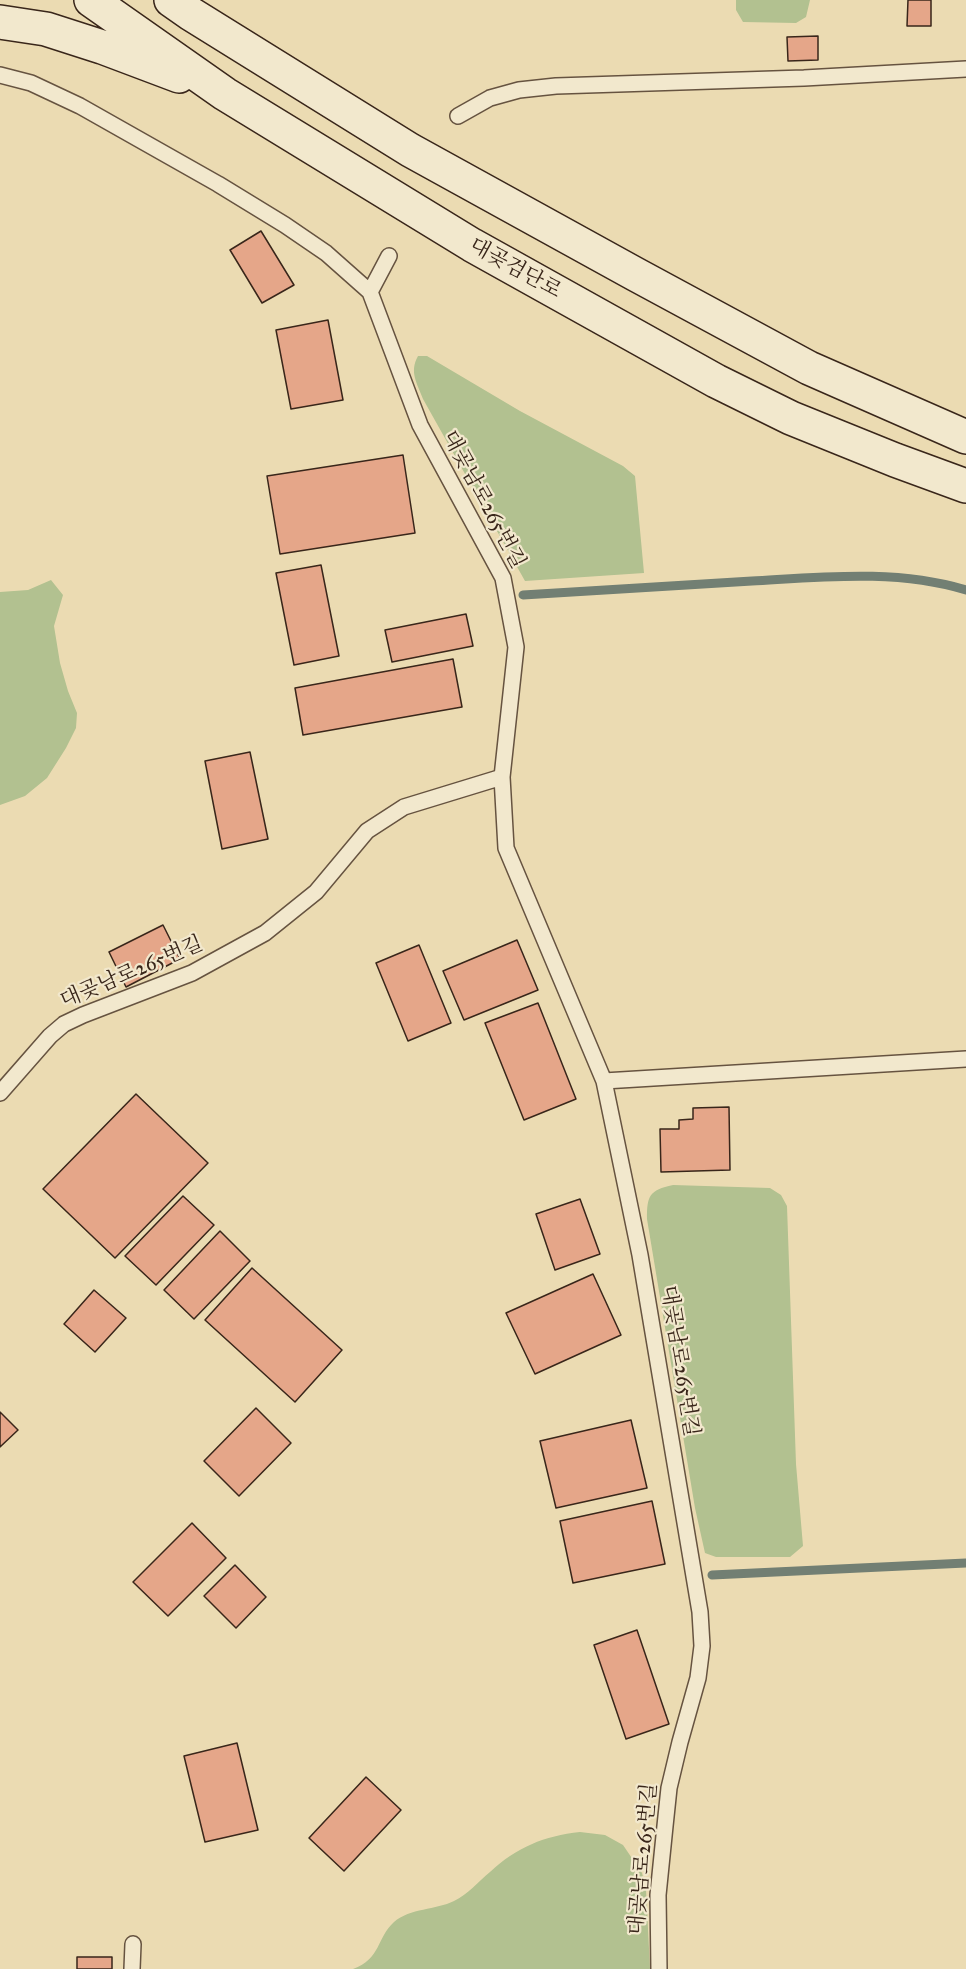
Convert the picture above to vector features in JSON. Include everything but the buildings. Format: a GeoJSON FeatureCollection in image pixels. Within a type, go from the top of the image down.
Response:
{"type":"FeatureCollection","features":[{"type":"Feature","properties":{"kind":"main road","name":"대곶검단로"},"geometry":{"type":"LineString","coordinates":[[91,0],[225,94],[472,245],[716,381],[801,423],[966,486]]}},
{"type":"Feature","properties":{"kind":"main road"},"geometry":{"type":"LineString","coordinates":[[171,0],[410,150],[809,368],[966,438]]}},
{"type":"Feature","properties":{"kind":"main road"},"geometry":{"type":"LineString","coordinates":[[0,22],[46,29],[102,46],[225,94]]}},
{"type":"Feature","properties":{"kind":"lane"},"geometry":{"type":"LineString","coordinates":[[458,116],[490,98],[519,90],[556,86],[804,78],[966,69]]}},
{"type":"Feature","properties":{"kind":"lane"},"geometry":{"type":"LineString","coordinates":[[0,75],[31,83],[80,106],[218,184],[285,225],[326,254],[370,292],[389,256]]}},
{"type":"Feature","properties":{"kind":"lane","name":"대곶남로265번길"},"geometry":{"type":"LineString","coordinates":[[370,292],[420,425],[503,578],[516,647],[502,777],[506,848],[604,1081],[640,1255],[700,1612],[702,1646],[698,1678],[669,1788],[658,1895],[658,1969]]}},
{"type":"Feature","properties":{"kind":"lane","name":"대곶남로265번길"},"geometry":{"type":"LineString","coordinates":[[0,1093],[50,1036],[64,1024],[192,973],[265,933],[316,892],[367,831],[404,807],[502,777]]}},
{"type":"Feature","properties":{"kind":"lane"},"geometry":{"type":"LineString","coordinates":[[604,1081],[966,1059]]}},
{"type":"Feature","properties":{"kind":"lane"},"geometry":{"type":"LineString","coordinates":[[132,1969],[133,1944]]}},
{"type":"Feature","properties":{"kind":"green space"},"geometry":{"type":"Polygon","coordinates":[[[736,0],[810,0],[806,17],[796,23],[743,22],[736,10],[736,0]]]}},
{"type":"Feature","properties":{"kind":"green space"},"geometry":{"type":"Polygon","coordinates":[[[418,356],[427,356],[520,411],[623,466],[635,476],[644,573],[525,581],[423,399],[414,372],[418,356]]]}},
{"type":"Feature","properties":{"kind":"green space"},"geometry":{"type":"Polygon","coordinates":[[[51,580],[63,595],[54,626],[60,663],[77,713],[76,728],[47,778],[25,796],[0,805],[0,592],[28,590],[51,580]]]}},
{"type":"Feature","properties":{"kind":"green space"},"geometry":{"type":"Polygon","coordinates":[[[673,1185],[770,1188],[781,1195],[787,1206],[796,1464],[803,1546],[790,1557],[716,1557],[705,1553],[695,1508],[647,1219],[651,1195],[659,1189],[673,1185]]]}},
{"type":"Feature","properties":{"kind":"green space"},"geometry":{"type":"Polygon","coordinates":[[[580,1832],[605,1835],[623,1845],[642,1873],[646,1889],[650,1969],[353,1969],[369,1960],[384,1934],[400,1917],[454,1901],[500,1863],[521,1849],[555,1836],[580,1832]]]}},
{"type":"Feature","properties":{"kind":"waterway"},"geometry":{"type":"LineString","coordinates":[[523,595],[860,576],[913,579],[966,590]]}},
{"type":"Feature","properties":{"kind":"waterway"},"geometry":{"type":"LineString","coordinates":[[712,1575],[966,1563]]}}]}
